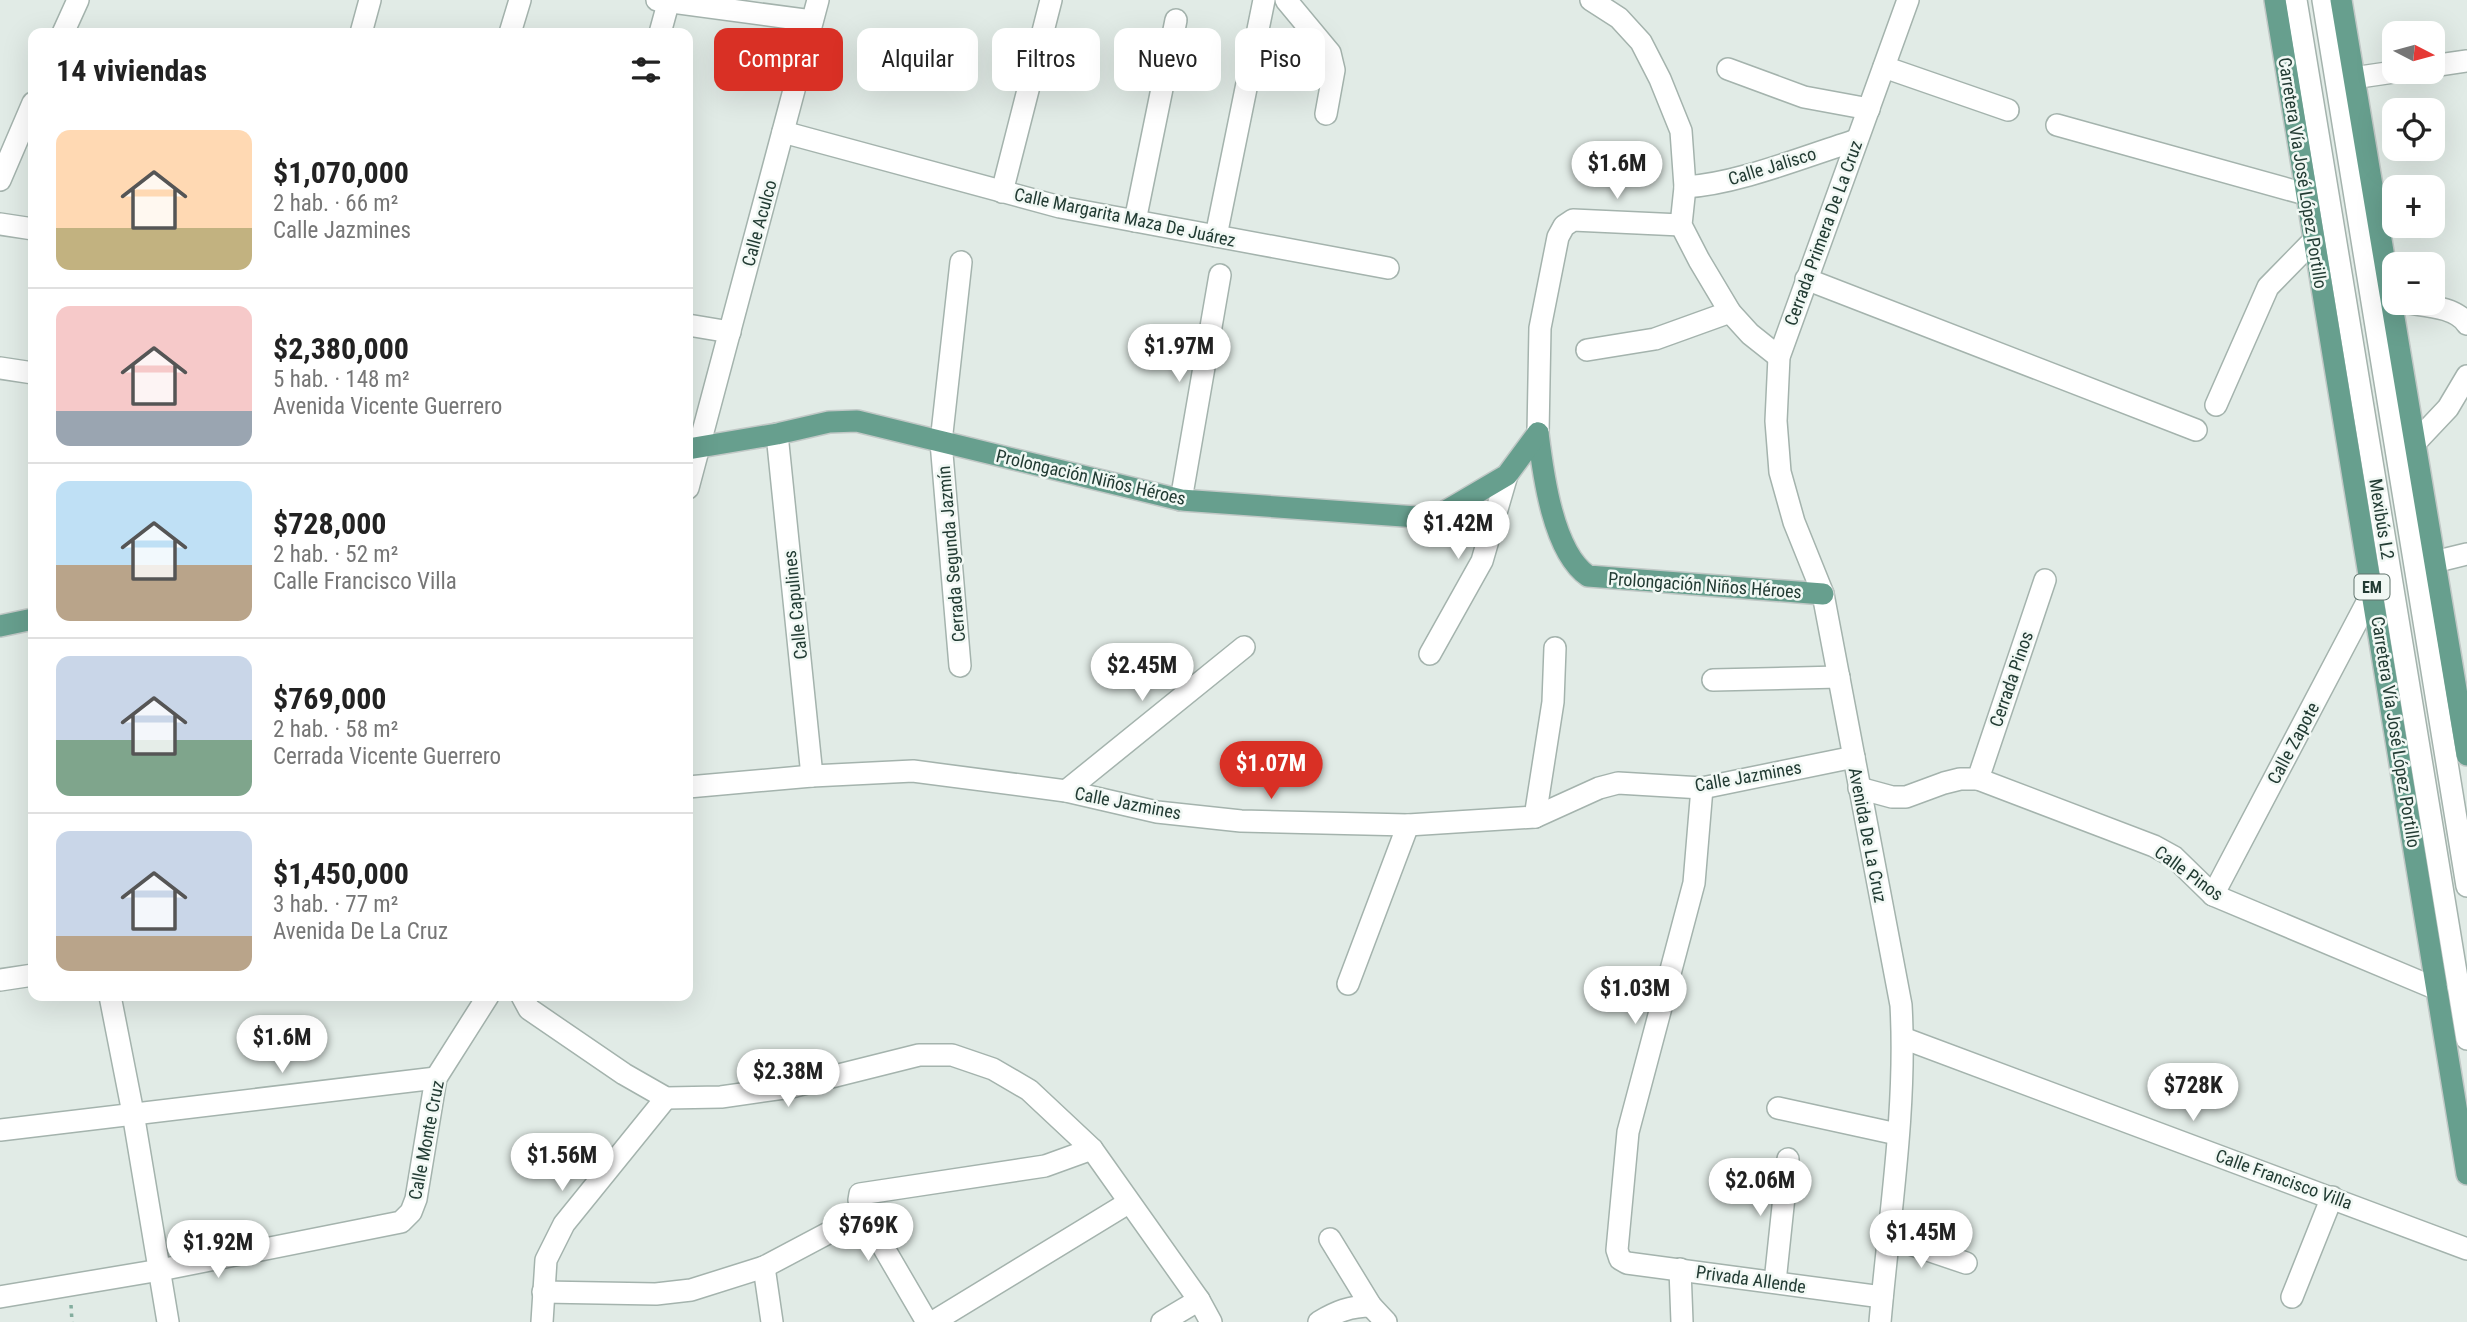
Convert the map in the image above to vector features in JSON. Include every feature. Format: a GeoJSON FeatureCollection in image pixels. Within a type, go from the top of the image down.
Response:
{"type":"FeatureCollection","features":[{"type":"Feature","properties":{"kind":"main road","name":"Carretera Vía José López Portillo"},"geometry":{"type":"LineString","coordinates":[[2275,0],[2467,1174]]}},
{"type":"Feature","properties":{"kind":"main road"},"geometry":{"type":"LineString","coordinates":[[2341,0],[2353,78],[2388,252]]}},
{"type":"Feature","properties":{"kind":"main road"},"geometry":{"type":"LineString","coordinates":[[2400,315],[2414,444],[2467,755]]}},
{"type":"Feature","properties":{"kind":"main road","name":"Prolongación Niños Héroes"},"geometry":{"type":"LineString","coordinates":[[694,448],[829,422],[857,421],[1181,500],[1428,516],[1439,515],[1507,475],[1538,433]]}},
{"type":"Feature","properties":{"kind":"main road","name":"Prolongación Niños Héroes"},"geometry":{"type":"LineString","coordinates":[[1538,433],[1545,486],[1556,522],[1570,558],[1577,569],[1588,576],[1823,593]]}},
{"type":"Feature","properties":{"kind":"main road"},"geometry":{"type":"LineString","coordinates":[[0,626],[28,625]]}},
{"type":"Feature","properties":{"kind":"street"},"geometry":{"type":"LineString","coordinates":[[65,28],[78,0]]}},
{"type":"Feature","properties":{"kind":"street"},"geometry":{"type":"LineString","coordinates":[[362,28],[370,0]]}},
{"type":"Feature","properties":{"kind":"street"},"geometry":{"type":"LineString","coordinates":[[512,28],[520,0]]}},
{"type":"Feature","properties":{"kind":"street","name":"Calle Aculco"},"geometry":{"type":"LineString","coordinates":[[694,448],[730,332],[818,0]]}},
{"type":"Feature","properties":{"kind":"street"},"geometry":{"type":"LineString","coordinates":[[1002,192],[1051,0]]}},
{"type":"Feature","properties":{"kind":"street"},"geometry":{"type":"LineString","coordinates":[[1216,236],[1264,0]]}},
{"type":"Feature","properties":{"kind":"street"},"geometry":{"type":"LineString","coordinates":[[1286,0],[1330,53],[1334,62],[1326,114]]}},
{"type":"Feature","properties":{"kind":"street"},"geometry":{"type":"LineString","coordinates":[[1591,0],[1619,18],[1641,42],[1660,79],[1681,131],[1685,187],[1681,225],[1730,312],[1750,334],[1779,357]]}},
{"type":"Feature","properties":{"kind":"street","name":"Cerrada Primera De La Cruz"},"geometry":{"type":"LineString","coordinates":[[1779,357],[1908,0]]}},
{"type":"Feature","properties":{"kind":"street","name":"Mexibús L2"},"geometry":{"type":"LineString","coordinates":[[2296,0],[2467,1038]]}},
{"type":"Feature","properties":{"kind":"street","name":"Mexibús L2"},"geometry":{"type":"LineString","coordinates":[[2323,0],[2467,886]]}},
{"type":"Feature","properties":{"kind":"street"},"geometry":{"type":"LineString","coordinates":[[661,28],[665,1],[812,21]]}},
{"type":"Feature","properties":{"kind":"street"},"geometry":{"type":"LineString","coordinates":[[1135,221],[1176,20]]}},
{"type":"Feature","properties":{"kind":"street"},"geometry":{"type":"LineString","coordinates":[[2445,64],[2467,61]]}},
{"type":"Feature","properties":{"kind":"street"},"geometry":{"type":"LineString","coordinates":[[1884,67],[2008,110]]}},
{"type":"Feature","properties":{"kind":"street"},"geometry":{"type":"LineString","coordinates":[[1728,69],[1804,97],[1868,109]]}},
{"type":"Feature","properties":{"kind":"street"},"geometry":{"type":"LineString","coordinates":[[2353,78],[2382,74]]}},
{"type":"Feature","properties":{"kind":"street"},"geometry":{"type":"LineString","coordinates":[[0,180],[28,115]]}},
{"type":"Feature","properties":{"kind":"street"},"geometry":{"type":"LineString","coordinates":[[2057,125],[2305,194]]}},
{"type":"Feature","properties":{"kind":"street","name":"Calle Margarita Maza De Juárez"},"geometry":{"type":"LineString","coordinates":[[783,132],[1060,207],[1388,268]]}},
{"type":"Feature","properties":{"kind":"street","name":"Calle Jalisco"},"geometry":{"type":"LineString","coordinates":[[1685,187],[1706,186],[1737,178],[1857,140]]}},
{"type":"Feature","properties":{"kind":"street"},"geometry":{"type":"LineString","coordinates":[[1538,433],[1540,328],[1558,237],[1564,226],[1573,220],[1681,225]]}},
{"type":"Feature","properties":{"kind":"street"},"geometry":{"type":"LineString","coordinates":[[0,224],[28,228]]}},
{"type":"Feature","properties":{"kind":"street"},"geometry":{"type":"LineString","coordinates":[[2217,405],[2268,287],[2313,241]]}},
{"type":"Feature","properties":{"kind":"street","name":"Cerrada Segunda Jazmín"},"geometry":{"type":"LineString","coordinates":[[960,666],[941,442],[961,262]]}},
{"type":"Feature","properties":{"kind":"street"},"geometry":{"type":"LineString","coordinates":[[1181,500],[1220,275]]}},
{"type":"Feature","properties":{"kind":"street"},"geometry":{"type":"LineString","coordinates":[[1806,279],[2196,430]]}},
{"type":"Feature","properties":{"kind":"street"},"geometry":{"type":"LineString","coordinates":[[2445,310],[2463,318],[2467,324]]}},
{"type":"Feature","properties":{"kind":"street"},"geometry":{"type":"LineString","coordinates":[[1587,350],[1655,339],[1730,312]]}},
{"type":"Feature","properties":{"kind":"street"},"geometry":{"type":"LineString","coordinates":[[693,326],[730,332]]}},
{"type":"Feature","properties":{"kind":"street","name":"Avenida De La Cruz"},"geometry":{"type":"LineString","coordinates":[[1779,357],[1776,421],[1780,472],[1794,522],[1823,593],[1901,1004],[1903,1038],[1897,1134],[1880,1322]]}},
{"type":"Feature","properties":{"kind":"street"},"geometry":{"type":"LineString","coordinates":[[0,368],[28,372]]}},
{"type":"Feature","properties":{"kind":"street"},"geometry":{"type":"LineString","coordinates":[[2414,444],[2448,408],[2467,376]]}},
{"type":"Feature","properties":{"kind":"street","name":"Calle Capulines"},"geometry":{"type":"LineString","coordinates":[[777,434],[812,776]]}},
{"type":"Feature","properties":{"kind":"street"},"geometry":{"type":"LineString","coordinates":[[1430,654],[1482,561],[1507,475]]}},
{"type":"Feature","properties":{"kind":"street"},"geometry":{"type":"LineString","coordinates":[[2434,562],[2467,554]]}},
{"type":"Feature","properties":{"kind":"street","name":"Cerrada Pinos"},"geometry":{"type":"LineString","coordinates":[[1978,779],[2045,580]]}},
{"type":"Feature","properties":{"kind":"street","name":"Calle Zapote"},"geometry":{"type":"LineString","coordinates":[[2213,895],[2373,591]]}},
{"type":"Feature","properties":{"kind":"street"},"geometry":{"type":"LineString","coordinates":[[1066,791],[1244,647]]}},
{"type":"Feature","properties":{"kind":"street"},"geometry":{"type":"LineString","coordinates":[[1535,817],[1553,702],[1555,648]]}},
{"type":"Feature","properties":{"kind":"street"},"geometry":{"type":"LineString","coordinates":[[1713,680],[1839,677]]}},
{"type":"Feature","properties":{"kind":"street","name":"Calle Jazmines"},"geometry":{"type":"LineString","coordinates":[[693,787],[812,776],[913,771],[1066,791],[1157,812],[1241,821],[1408,825],[1535,817],[1618,782],[1702,788],[1854,757]]}},
{"type":"Feature","properties":{"kind":"street"},"geometry":{"type":"LineString","coordinates":[[1859,788],[1892,797],[1906,797],[1960,779],[1978,779]]}},
{"type":"Feature","properties":{"kind":"street","name":"Calle Pinos"},"geometry":{"type":"LineString","coordinates":[[1978,779],[2154,846],[2174,857],[2213,895],[2437,989]]}},
{"type":"Feature","properties":{"kind":"street","name":"Privada Allende"},"geometry":{"type":"LineString","coordinates":[[1702,788],[1694,883],[1628,1132],[1617,1250],[1620,1259],[1627,1264],[1882,1297]]}},
{"type":"Feature","properties":{"kind":"street"},"geometry":{"type":"LineString","coordinates":[[1348,984],[1408,825]]}},
{"type":"Feature","properties":{"kind":"street"},"geometry":{"type":"LineString","coordinates":[[0,980],[28,976]]}},
{"type":"Feature","properties":{"kind":"street"},"geometry":{"type":"LineString","coordinates":[[111,1001],[168,1322]]}},
{"type":"Feature","properties":{"kind":"street","name":"Calle Monte Cruz"},"geometry":{"type":"LineString","coordinates":[[0,1297],[160,1270],[401,1222],[411,1212],[416,1199],[436,1078],[485,1001]]}},
{"type":"Feature","properties":{"kind":"street"},"geometry":{"type":"LineString","coordinates":[[525,1001],[529,1009],[624,1074],[666,1098],[721,1097],[791,1087],[919,1055],[951,1055],[993,1069],[1029,1090],[1092,1150],[1199,1300],[1211,1322]]}},
{"type":"Feature","properties":{"kind":"street","name":"Calle Francisco Villa"},"geometry":{"type":"LineString","coordinates":[[1903,1038],[2467,1249]]}},
{"type":"Feature","properties":{"kind":"street"},"geometry":{"type":"LineString","coordinates":[[0,1130],[436,1078]]}},
{"type":"Feature","properties":{"kind":"street"},"geometry":{"type":"LineString","coordinates":[[542,1322],[546,1260],[564,1224],[666,1098]]}},
{"type":"Feature","properties":{"kind":"street"},"geometry":{"type":"LineString","coordinates":[[1778,1108],[1897,1134]]}},
{"type":"Feature","properties":{"kind":"street"},"geometry":{"type":"LineString","coordinates":[[543,1292],[668,1293],[691,1290],[764,1267],[862,1204],[1045,1166],[1092,1150]]}},
{"type":"Feature","properties":{"kind":"street"},"geometry":{"type":"LineString","coordinates":[[1775,1282],[1788,1159]]}},
{"type":"Feature","properties":{"kind":"street"},"geometry":{"type":"LineString","coordinates":[[2292,1297],[2332,1197]]}},
{"type":"Feature","properties":{"kind":"street"},"geometry":{"type":"LineString","coordinates":[[933,1322],[1128,1203]]}},
{"type":"Feature","properties":{"kind":"street"},"geometry":{"type":"LineString","coordinates":[[862,1204],[927,1322]]}},
{"type":"Feature","properties":{"kind":"street"},"geometry":{"type":"LineString","coordinates":[[1889,1237],[1966,1264]]}},
{"type":"Feature","properties":{"kind":"street"},"geometry":{"type":"LineString","coordinates":[[1330,1239],[1371,1306],[1386,1322]]}},
{"type":"Feature","properties":{"kind":"street"},"geometry":{"type":"LineString","coordinates":[[764,1267],[772,1322]]}},
{"type":"Feature","properties":{"kind":"street"},"geometry":{"type":"LineString","coordinates":[[1679,1269],[1682,1322]]}},
{"type":"Feature","properties":{"kind":"street"},"geometry":{"type":"LineString","coordinates":[[1162,1322],[1199,1300]]}},
{"type":"Feature","properties":{"kind":"street"},"geometry":{"type":"LineString","coordinates":[[1319,1322],[1339,1310],[1354,1306],[1371,1306]]}}]}
